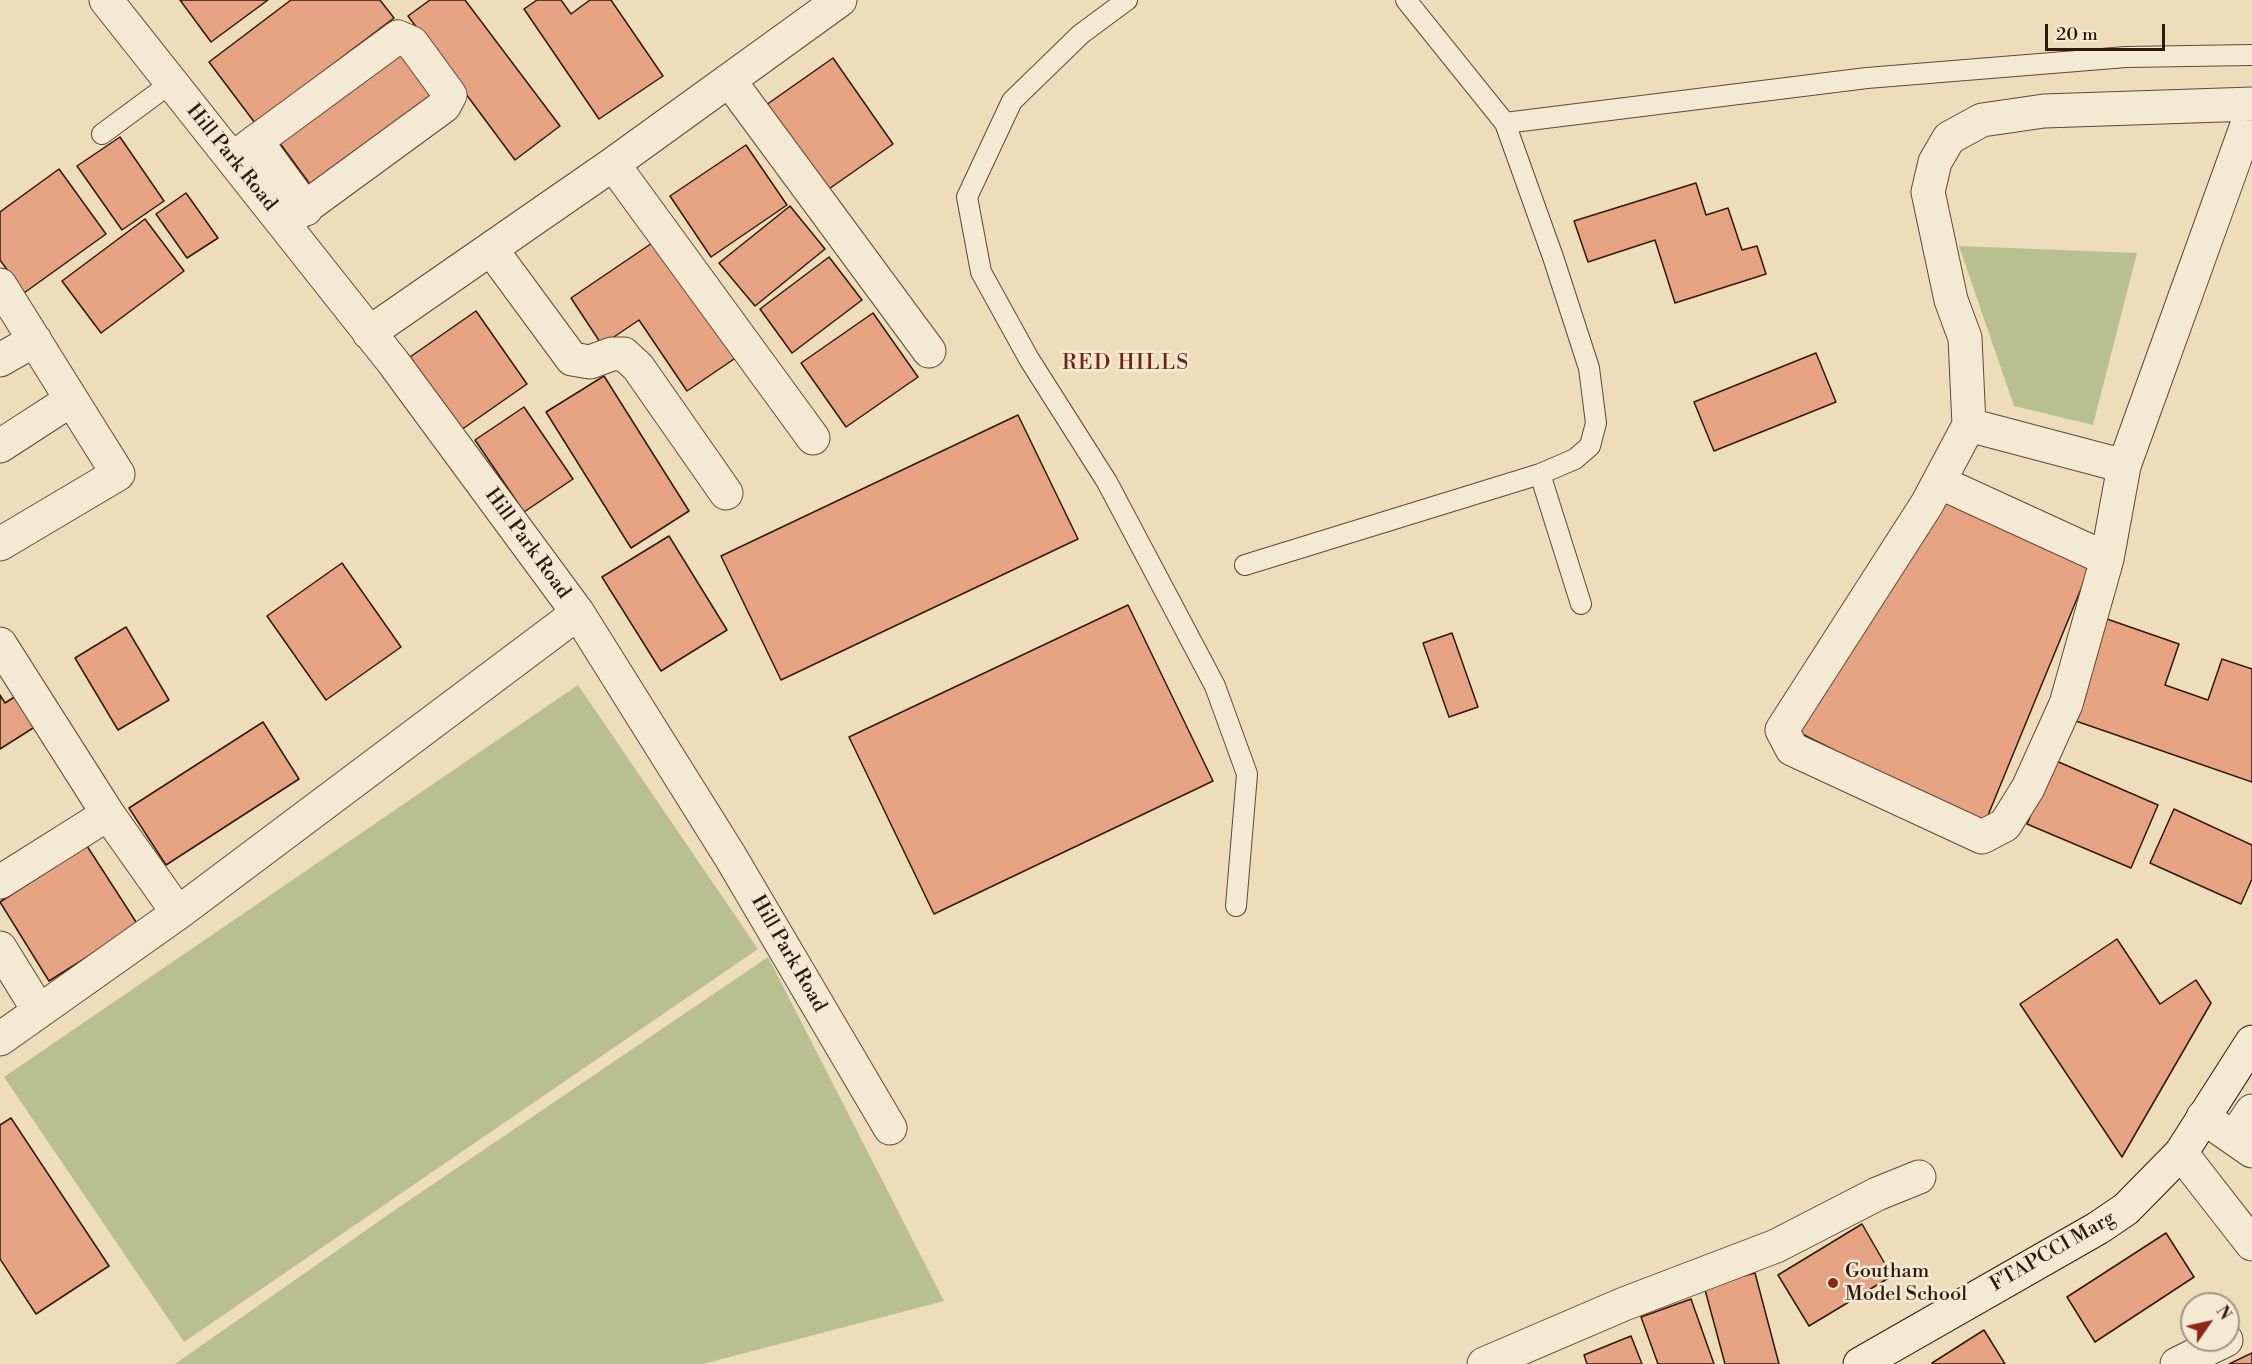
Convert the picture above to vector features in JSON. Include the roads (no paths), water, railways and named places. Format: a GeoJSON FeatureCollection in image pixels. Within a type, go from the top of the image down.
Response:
{"type":"FeatureCollection","features":[{"type":"Feature","properties":{"kind":"street","name":"Hill Park Road"},"geometry":{"type":"LineString","coordinates":[[106,0],[171,83],[244,150],[295,216],[369,333],[393,362],[578,613],[730,856],[890,1128]]}},
{"type":"Feature","properties":{"kind":"street"},"geometry":{"type":"LineString","coordinates":[[369,333],[613,164],[840,0]]}},
{"type":"Feature","properties":{"kind":"street"},"geometry":{"type":"LineString","coordinates":[[244,150],[398,37],[412,43],[450,95],[444,106],[295,216]]}},
{"type":"Feature","properties":{"kind":"street"},"geometry":{"type":"LineString","coordinates":[[729,80],[929,351]]}},
{"type":"Feature","properties":{"kind":"street"},"geometry":{"type":"LineString","coordinates":[[2252,104],[2044,111],[1982,120],[1949,138],[1935,162],[1928,192],[1951,300],[1965,338],[1969,425],[1927,504],[1782,730],[1791,749],[1982,837],[2005,825],[2028,788],[2066,704],[2107,559],[2124,466],[2252,111]]}},
{"type":"Feature","properties":{"kind":"street"},"geometry":{"type":"LineString","coordinates":[[613,164],[813,438]]}},
{"type":"Feature","properties":{"kind":"street"},"geometry":{"type":"LineString","coordinates":[[491,249],[572,359],[590,362],[612,354],[624,354],[638,367],[726,494]]}},
{"type":"Feature","properties":{"kind":"street"},"geometry":{"type":"LineString","coordinates":[[0,285],[118,474],[0,543]]}},
{"type":"Feature","properties":{"kind":"street"},"geometry":{"type":"LineString","coordinates":[[0,360],[35,340]]}},
{"type":"Feature","properties":{"kind":"street"},"geometry":{"type":"LineString","coordinates":[[0,446],[71,400]]}},
{"type":"Feature","properties":{"kind":"street"},"geometry":{"type":"LineString","coordinates":[[1969,425],[2124,466]]}},
{"type":"Feature","properties":{"kind":"street"},"geometry":{"type":"LineString","coordinates":[[1939,482],[2107,559]]}},
{"type":"Feature","properties":{"kind":"street"},"geometry":{"type":"LineString","coordinates":[[0,1040],[178,913],[578,613]]}},
{"type":"Feature","properties":{"kind":"street"},"geometry":{"type":"LineString","coordinates":[[0,644],[108,814],[178,913]]}},
{"type":"Feature","properties":{"kind":"street"},"geometry":{"type":"LineString","coordinates":[[0,882],[108,814]]}},
{"type":"Feature","properties":{"kind":"street"},"geometry":{"type":"LineString","coordinates":[[0,948],[39,1011]]}},
{"type":"Feature","properties":{"kind":"street","name":"FTAPCCI Marg"},"geometry":{"type":"LineString","coordinates":[[1860,1364],[2098,1228],[2126,1209],[2181,1154],[2252,1042]]}},
{"type":"Feature","properties":{"kind":"street"},"geometry":{"type":"LineString","coordinates":[[2204,1117],[2243,1144],[2252,1111]]}},
{"type":"Feature","properties":{"kind":"street"},"geometry":{"type":"LineString","coordinates":[[2181,1154],[2252,1244]]}},
{"type":"Feature","properties":{"kind":"street"},"geometry":{"type":"LineString","coordinates":[[1484,1364],[1624,1304],[1776,1246],[1877,1194],[1919,1177]]}},
{"type":"Feature","properties":{"kind":"street"},"geometry":{"type":"LineString","coordinates":[[2177,1364],[2202,1352]]}},
{"type":"Feature","properties":{"kind":"lane"},"geometry":{"type":"LineString","coordinates":[[1127,0],[1081,34],[1012,101],[967,197],[981,272],[1029,359],[1107,482],[1215,686],[1247,774],[1236,906]]}},
{"type":"Feature","properties":{"kind":"lane"},"geometry":{"type":"LineString","coordinates":[[1245,565],[1540,474],[1575,459],[1590,446],[1596,423],[1589,368],[1553,257],[1505,123],[1406,0]]}},
{"type":"Feature","properties":{"kind":"lane"},"geometry":{"type":"LineString","coordinates":[[1505,123],[1868,78],[2126,57],[2252,55]]}},
{"type":"Feature","properties":{"kind":"lane"},"geometry":{"type":"LineString","coordinates":[[102,134],[171,83]]}},
{"type":"Feature","properties":{"kind":"lane"},"geometry":{"type":"LineString","coordinates":[[1540,474],[1581,604]]}},
{"type":"Feature","properties":{"kind":"place","name":"Goutham Model School"},"geometry":{"type":"Point","coordinates":[1833,1283]}},
{"type":"Feature","properties":{"kind":"district","name":"RED HILLS"},"geometry":{"type":"Point","coordinates":[1126,364]}}]}
